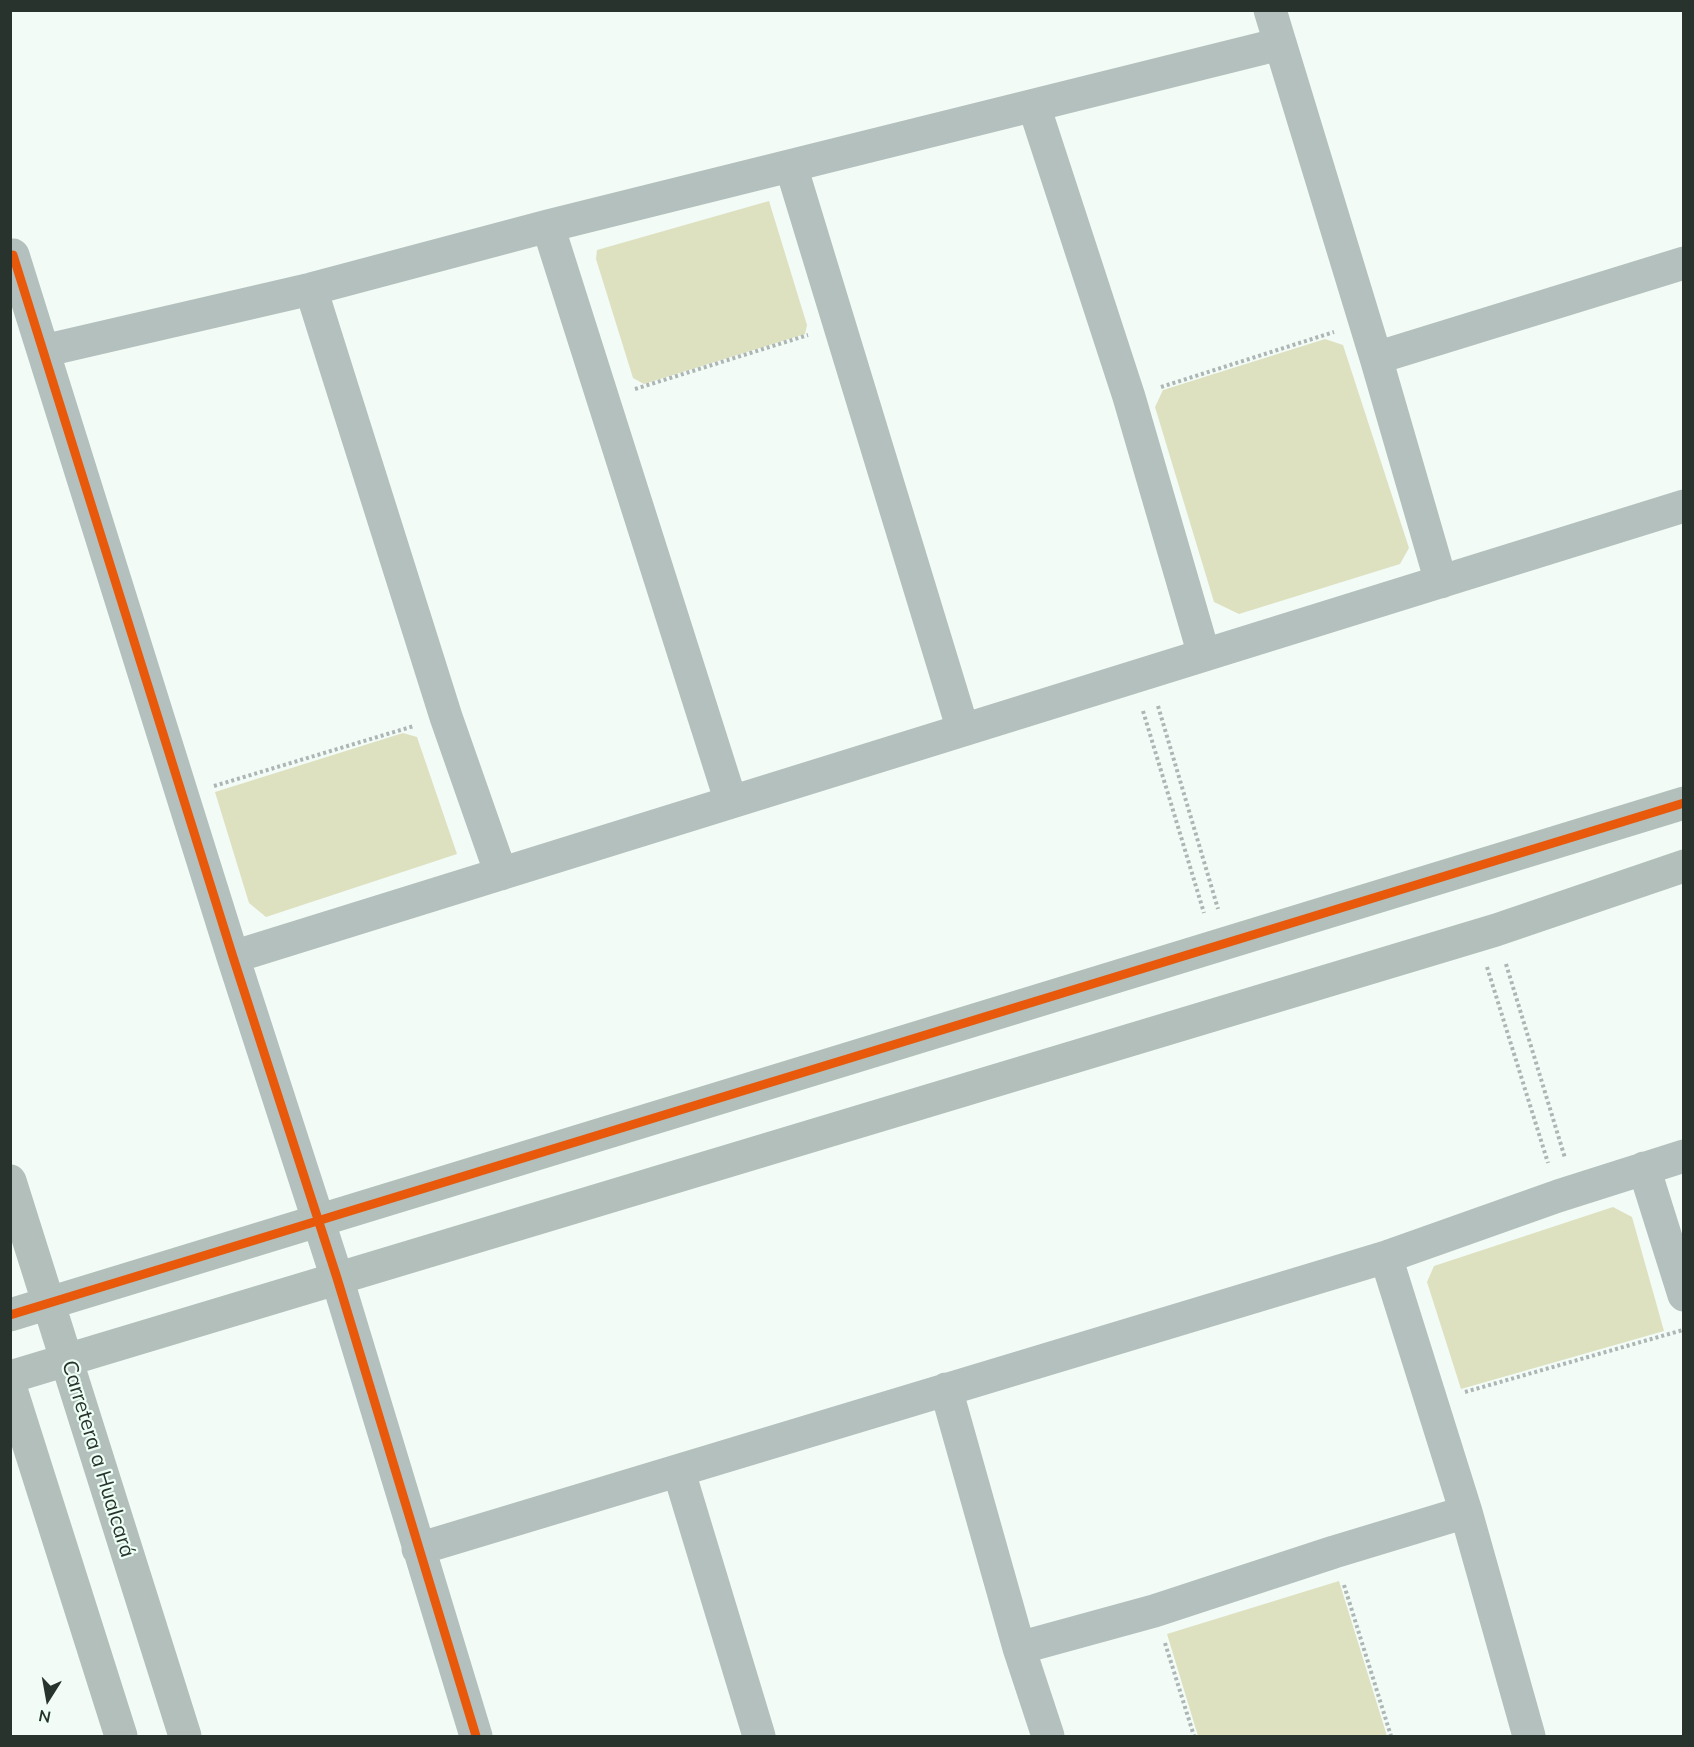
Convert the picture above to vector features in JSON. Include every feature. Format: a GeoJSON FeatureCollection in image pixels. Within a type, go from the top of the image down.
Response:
{"type":"FeatureCollection","features":[{"type":"Feature","properties":{"kind":"street"},"geometry":{"type":"LineString","coordinates":[[1270,10],[1366,322],[1441,582]]}},
{"type":"Feature","properties":{"kind":"street"},"geometry":{"type":"LineString","coordinates":[[43,351],[311,289],[548,226],[1280,44]]}},
{"type":"Feature","properties":{"kind":"street"},"geometry":{"type":"LineString","coordinates":[[1034,106],[1129,397],[1204,655]]}},
{"type":"Feature","properties":{"kind":"street"},"geometry":{"type":"LineString","coordinates":[[791,166],[963,730]]}},
{"type":"Feature","properties":{"kind":"street"},"geometry":{"type":"LineString","coordinates":[[548,226],[731,802]]}},
{"type":"Feature","properties":{"kind":"street"},"geometry":{"type":"LineString","coordinates":[[13,255],[233,957],[337,1278],[476,1737]]}},
{"type":"Feature","properties":{"kind":"street"},"geometry":{"type":"LineString","coordinates":[[1376,358],[1683,263]]}},
{"type":"Feature","properties":{"kind":"street"},"geometry":{"type":"LineString","coordinates":[[311,289],[446,717],[501,874]]}},
{"type":"Feature","properties":{"kind":"street"},"geometry":{"type":"LineString","coordinates":[[233,957],[1683,506]]}},
{"type":"Feature","properties":{"kind":"street"},"geometry":{"type":"LineString","coordinates":[[10,1315],[317,1219],[1683,803]]}},
{"type":"Feature","properties":{"kind":"street"},"geometry":{"type":"LineString","coordinates":[[10,1377],[1486,933],[1683,866]]}},
{"type":"Feature","properties":{"kind":"street"},"geometry":{"type":"LineString","coordinates":[[418,1549],[1386,1257],[1566,1193],[1683,1156]]}},
{"type":"Feature","properties":{"kind":"street"},"geometry":{"type":"LineString","coordinates":[[1644,1168],[1683,1294]]}},
{"type":"Feature","properties":{"kind":"street","name":"Carretera a Hualcará"},"geometry":{"type":"LineString","coordinates":[[10,1181],[185,1737]]}},
{"type":"Feature","properties":{"kind":"street"},"geometry":{"type":"LineString","coordinates":[[1386,1257],[1466,1512],[1529,1737]]}},
{"type":"Feature","properties":{"kind":"street"},"geometry":{"type":"LineString","coordinates":[[10,1386],[121,1737]]}},
{"type":"Feature","properties":{"kind":"street"},"geometry":{"type":"LineString","coordinates":[[946,1389],[1020,1648],[1048,1737]]}},
{"type":"Feature","properties":{"kind":"street"},"geometry":{"type":"LineString","coordinates":[[679,1472],[759,1737]]}},
{"type":"Feature","properties":{"kind":"street"},"geometry":{"type":"LineString","coordinates":[[1020,1648],[1154,1611],[1466,1512]]}},
{"type":"Feature","properties":{"kind":"path"},"geometry":{"type":"LineString","coordinates":[[1129,397],[1366,322]]}},
{"type":"Feature","properties":{"kind":"path"},"geometry":{"type":"LineString","coordinates":[[603,399],[840,325]]}},
{"type":"Feature","properties":{"kind":"path"},"geometry":{"type":"LineString","coordinates":[[1140,675],[1221,943]]}},
{"type":"Feature","properties":{"kind":"path"},"geometry":{"type":"LineString","coordinates":[[1140,675],[1221,943]]}},
{"type":"Feature","properties":{"kind":"path"},"geometry":{"type":"LineString","coordinates":[[183,795],[446,717]]}},
{"type":"Feature","properties":{"kind":"path"},"geometry":{"type":"LineString","coordinates":[[1486,933],[1566,1193]]}},
{"type":"Feature","properties":{"kind":"path"},"geometry":{"type":"LineString","coordinates":[[1486,933],[1566,1193]]}},
{"type":"Feature","properties":{"kind":"path"},"geometry":{"type":"LineString","coordinates":[[1431,1402],[1683,1330]]}},
{"type":"Feature","properties":{"kind":"path"},"geometry":{"type":"LineString","coordinates":[[1334,1552],[1391,1737]]}},
{"type":"Feature","properties":{"kind":"path"},"geometry":{"type":"LineString","coordinates":[[1154,1611],[1194,1737]]}},
{"type":"Feature","properties":{"kind":"green space"},"geometry":{"type":"Polygon","coordinates":[[[769,201],[807,325],[805,334],[644,384],[633,378],[596,259],[597,250],[769,201]]]}},
{"type":"Feature","properties":{"kind":"green space"},"geometry":{"type":"Polygon","coordinates":[[[1325,339],[1343,345],[1409,548],[1400,564],[1239,614],[1214,602],[1155,407],[1163,390],[1325,339]]]}},
{"type":"Feature","properties":{"kind":"green space"},"geometry":{"type":"Polygon","coordinates":[[[403,733],[417,737],[457,854],[266,917],[249,903],[215,792],[403,733]]]}},
{"type":"Feature","properties":{"kind":"green space"},"geometry":{"type":"Polygon","coordinates":[[[1613,1207],[1632,1217],[1664,1331],[1461,1389],[1427,1282],[1434,1266],[1613,1207]]]}},
{"type":"Feature","properties":{"kind":"green space"},"geometry":{"type":"Polygon","coordinates":[[[1339,1581],[1387,1736],[1198,1736],[1167,1634],[1339,1581]]]}},
{"type":"Feature","properties":{"kind":"cycle path"},"geometry":{"type":"LineString","coordinates":[[13,255],[233,957],[337,1278],[476,1736]]}},
{"type":"Feature","properties":{"kind":"cycle path"},"geometry":{"type":"LineString","coordinates":[[10,1315],[1684,803]]}}]}
